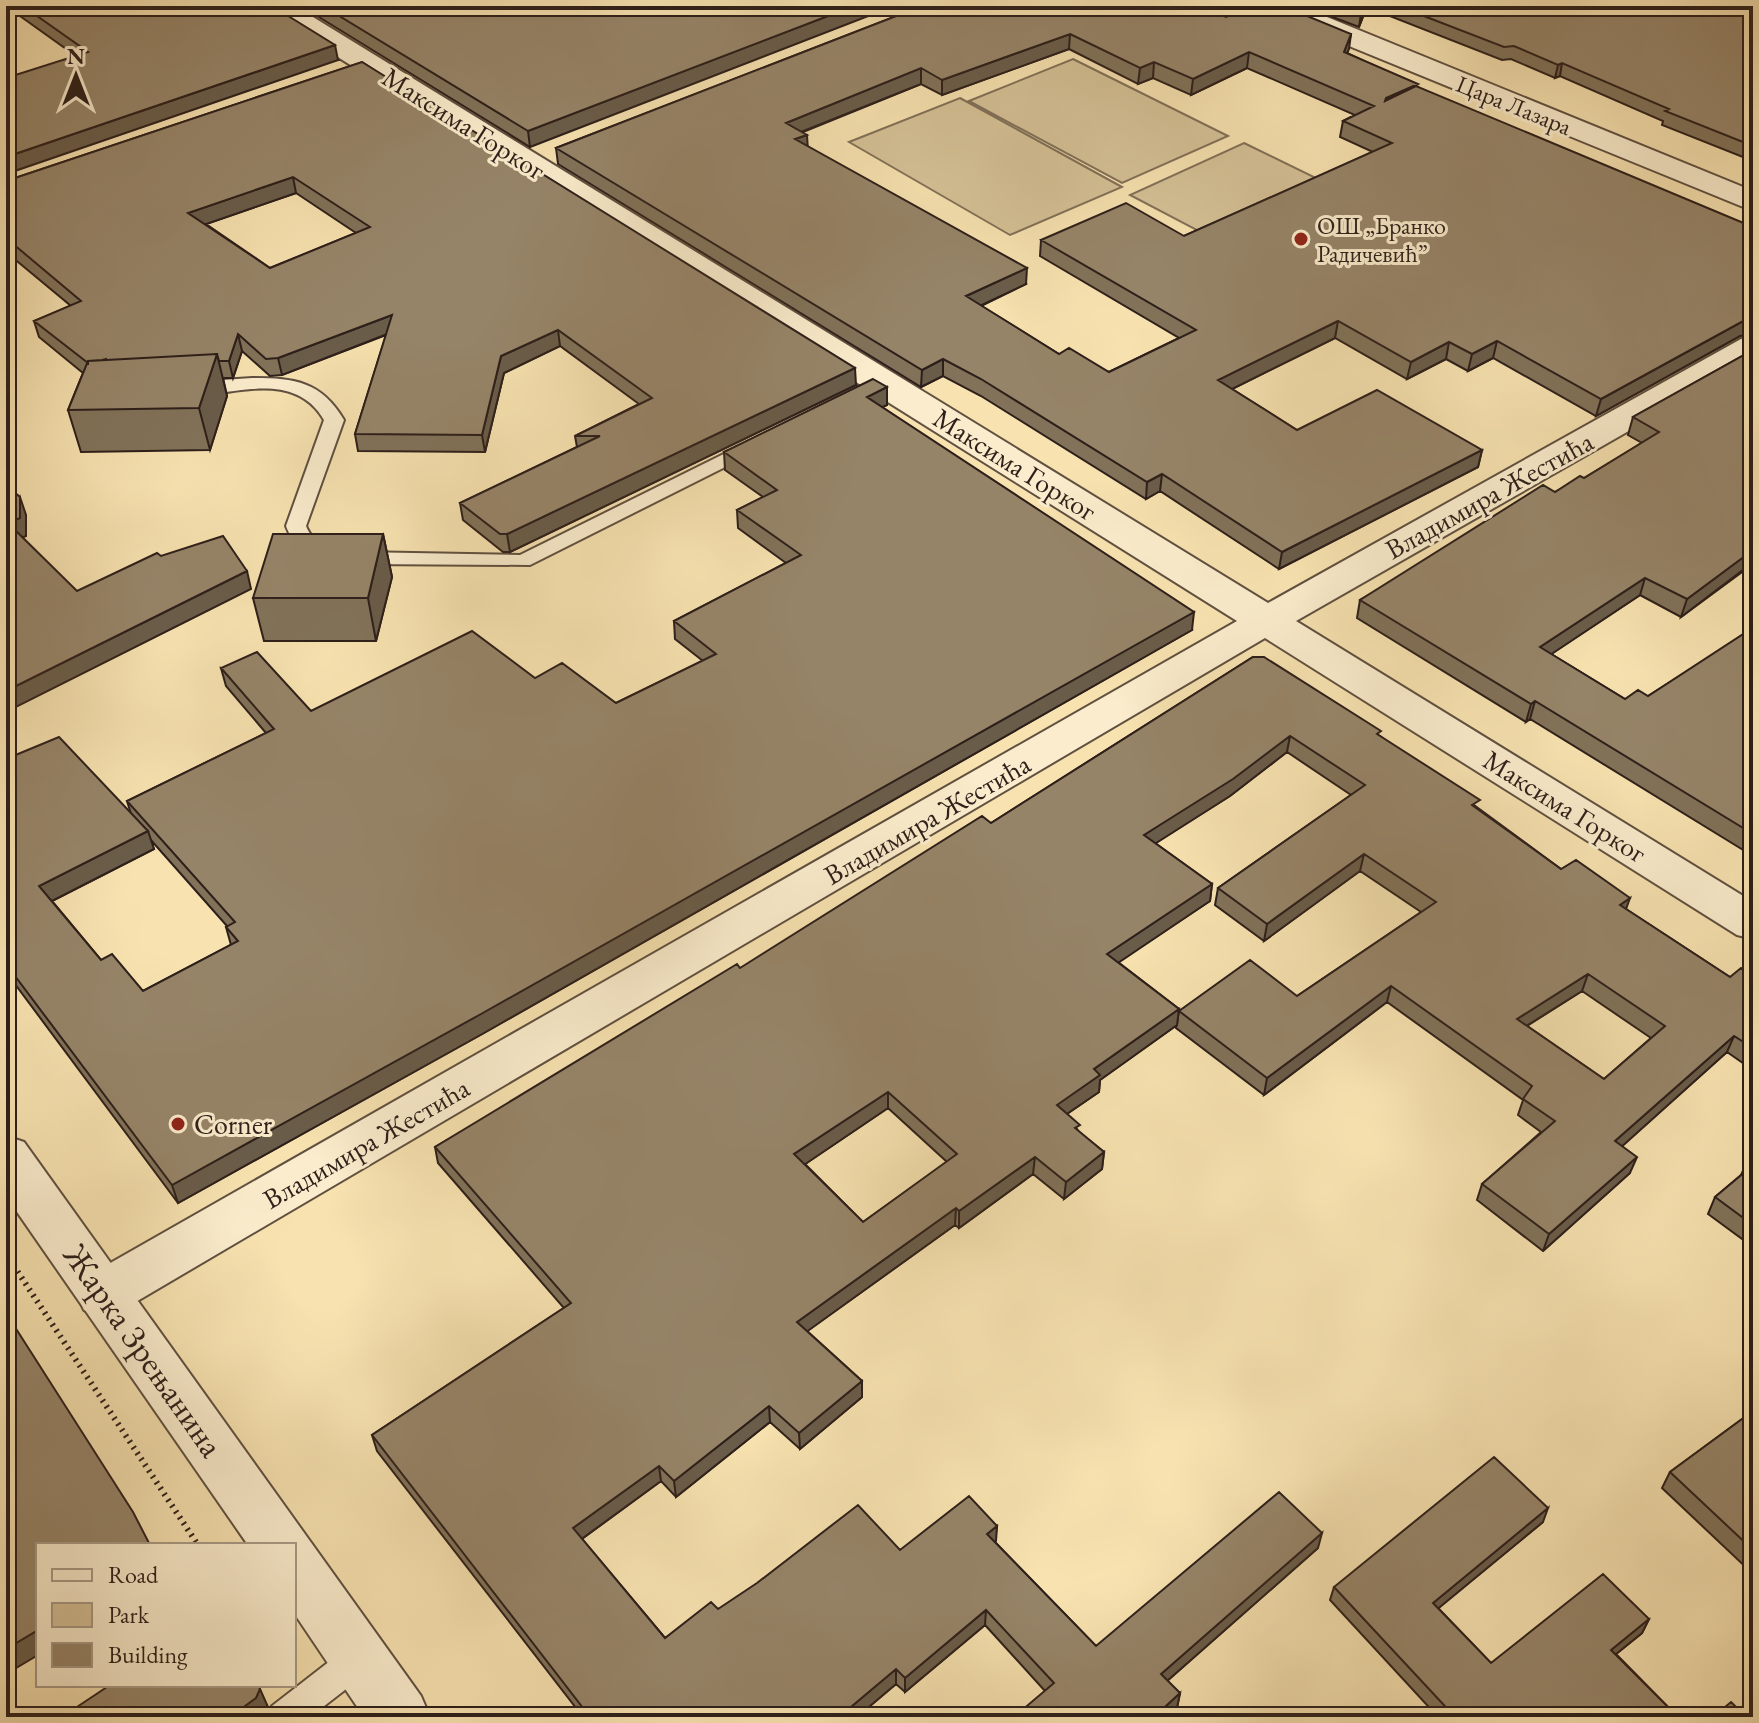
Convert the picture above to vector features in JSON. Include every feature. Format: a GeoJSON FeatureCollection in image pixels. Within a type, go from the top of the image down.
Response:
{"type":"FeatureCollection","features":[{"type":"Feature","properties":{"kind":"street","name":"Максима Горког"},"geometry":{"type":"LineString","coordinates":[[276,6],[874,385],[1268,620],[1753,923]]}},
{"type":"Feature","properties":{"kind":"street","name":"Цара Лазара"},"geometry":{"type":"LineString","coordinates":[[1276,6],[1753,202]]}},
{"type":"Feature","properties":{"kind":"street"},"geometry":{"type":"LineString","coordinates":[[332,75],[368,63]]}},
{"type":"Feature","properties":{"kind":"street"},"geometry":{"type":"LineString","coordinates":[[526,162],[560,149]]}},
{"type":"Feature","properties":{"kind":"street","name":"Владимира Жестића"},"geometry":{"type":"LineString","coordinates":[[103,1294],[1268,620],[1753,346]]}},
{"type":"Feature","properties":{"kind":"street","name":"Жарка Зрењанина"},"geometry":{"type":"LineString","coordinates":[[6,1156],[280,1543]]}},
{"type":"Feature","properties":{"kind":"street"},"geometry":{"type":"LineString","coordinates":[[296,1567],[400,1717]]}},
{"type":"Feature","properties":{"kind":"lane"},"geometry":{"type":"LineString","coordinates":[[178,389],[283,384],[310,389],[329,404],[334,420],[296,526],[303,543],[322,554],[355,558],[523,561],[767,439]]}},
{"type":"Feature","properties":{"kind":"lane"},"geometry":{"type":"LineString","coordinates":[[284,1717],[360,1658]]}},
{"type":"Feature","properties":{"kind":"path"},"geometry":{"type":"LineString","coordinates":[[6,1254],[197,1543]]}},
{"type":"Feature","properties":{"kind":"green space"},"geometry":{"type":"Polygon","coordinates":[[[1073,59],[1228,136],[1122,183],[969,101],[1073,59]]]}},
{"type":"Feature","properties":{"kind":"green space"},"geometry":{"type":"Polygon","coordinates":[[[960,98],[1122,187],[1010,235],[849,142],[960,98]]]}},
{"type":"Feature","properties":{"kind":"green space"},"geometry":{"type":"Polygon","coordinates":[[[1244,143],[1322,181],[1208,236],[1130,195],[1244,143]]]}},
{"type":"Feature","properties":{"kind":"building"},"geometry":{"type":"Polygon","coordinates":[[[23,6],[272,6],[335,45],[6,157],[6,78],[88,52],[23,6]]]}},
{"type":"Feature","properties":{"kind":"building"},"geometry":{"type":"Polygon","coordinates":[[[323,6],[580,6],[584,9],[594,6],[854,6],[528,131],[323,6]]]}},
{"type":"Feature","properties":{"kind":"building"},"geometry":{"type":"Polygon","coordinates":[[[922,6],[1201,6],[1226,17],[1253,6],[1283,6],[1351,34],[1344,52],[1418,84],[1385,101],[1416,86],[1753,227],[1753,318],[1601,399],[1497,341],[1472,354],[1449,342],[1411,362],[1338,321],[1218,380],[1297,430],[1377,390],[1482,450],[1282,552],[1162,474],[1147,482],[981,379],[943,359],[922,370],[556,148],[922,6]],[[1070,34],[942,80],[921,68],[786,123],[807,135],[795,139],[1027,268],[966,296],[1059,354],[1069,348],[1109,372],[1196,330],[1041,240],[1126,203],[1184,236],[1392,143],[1343,121],[1374,106],[1249,52],[1193,79],[1154,62],[1140,68],[1070,34]]]}},
{"type":"Feature","properties":{"kind":"building"},"geometry":{"type":"Polygon","coordinates":[[[1339,6],[1364,6],[1361,14],[1339,6]]]}},
{"type":"Feature","properties":{"kind":"building"},"geometry":{"type":"Polygon","coordinates":[[[1398,6],[1753,6],[1753,146],[1665,111],[1669,109],[1562,63],[1558,65],[1514,46],[1504,47],[1398,6]]]}},
{"type":"Feature","properties":{"kind":"building"},"geometry":{"type":"Polygon","coordinates":[[[362,62],[855,368],[507,534],[500,534],[460,503],[600,436],[575,436],[652,398],[558,330],[501,356],[482,435],[355,434],[392,315],[278,358],[266,359],[238,334],[229,361],[219,361],[217,354],[106,359],[88,363],[34,321],[81,301],[6,238],[6,181],[362,62]],[[293,177],[188,213],[270,268],[370,227],[293,177]]]}},
{"type":"Feature","properties":{"kind":"building"},"geometry":{"type":"Polygon","coordinates":[[[1753,350],[1753,550],[1687,599],[1645,578],[1540,647],[1625,699],[1638,690],[1648,696],[1753,630],[1753,834],[1535,701],[1531,704],[1360,600],[1543,485],[1555,492],[1659,432],[1633,417],[1753,350]]]}},
{"type":"Feature","properties":{"kind":"building"},"geometry":{"type":"Polygon","coordinates":[[[217,354],[199,408],[68,410],[88,361],[217,354]]]}},
{"type":"Feature","properties":{"kind":"building"},"geometry":{"type":"Polygon","coordinates":[[[873,379],[887,387],[867,397],[1194,612],[172,1185],[6,964],[6,759],[59,737],[148,831],[39,886],[101,960],[112,954],[143,991],[238,941],[226,927],[235,922],[127,801],[274,729],[221,668],[257,652],[311,711],[472,631],[535,678],[562,663],[616,703],[716,654],[674,621],[801,555],[737,510],[777,490],[724,452],[873,379]]]}},
{"type":"Feature","properties":{"kind":"building"},"geometry":{"type":"Polygon","coordinates":[[[6,485],[20,497],[20,518],[8,523],[77,591],[157,553],[161,556],[223,536],[247,571],[6,691],[6,485]]]}},
{"type":"Feature","properties":{"kind":"building"},"geometry":{"type":"Polygon","coordinates":[[[273,534],[383,534],[368,598],[253,598],[273,534]]]}},
{"type":"Feature","properties":{"kind":"building"},"geometry":{"type":"Polygon","coordinates":[[[1253,657],[1264,657],[1381,731],[1377,734],[1480,800],[1472,805],[1561,869],[1576,860],[1630,898],[1620,905],[1730,977],[1741,968],[1753,977],[1753,1048],[1734,1036],[1615,1141],[1637,1157],[1549,1234],[1482,1184],[1555,1121],[1523,1099],[1532,1086],[1391,986],[1267,1078],[1179,1011],[1250,960],[1297,996],[1436,902],[1364,854],[1267,924],[1218,888],[1365,785],[1290,736],[1233,779],[1144,835],[1212,884],[1107,954],[1179,1009],[1094,1069],[1100,1075],[1057,1105],[1080,1125],[1075,1128],[1104,1152],[1066,1182],[1035,1157],[959,1211],[956,1208],[797,1322],[862,1381],[799,1433],[769,1406],[674,1481],[659,1466],[573,1528],[665,1638],[711,1602],[718,1609],[757,1583],[858,1505],[900,1550],[969,1496],[997,1526],[987,1534],[1096,1646],[1279,1492],[1322,1533],[1161,1674],[1180,1693],[1154,1717],[1014,1717],[1054,1683],[986,1610],[905,1678],[896,1669],[839,1717],[590,1717],[372,1435],[571,1303],[435,1147],[737,964],[740,968],[982,816],[991,823],[1253,657]],[[1588,974],[1517,1019],[1604,1079],[1665,1026],[1588,974]],[[888,1092],[794,1154],[863,1222],[957,1154],[888,1092]]]}},
{"type":"Feature","properties":{"kind":"building"},"geometry":{"type":"Polygon","coordinates":[[[1753,1157],[1753,1225],[1715,1197],[1752,1166],[1747,1162],[1753,1157]]]}},
{"type":"Feature","properties":{"kind":"building"},"geometry":{"type":"Polygon","coordinates":[[[6,1313],[133,1512],[149,1543],[36,1543],[36,1631],[6,1649],[6,1313]]]}},
{"type":"Feature","properties":{"kind":"building"},"geometry":{"type":"Polygon","coordinates":[[[1753,1411],[1753,1550],[1670,1472],[1753,1411]]]}},
{"type":"Feature","properties":{"kind":"building"},"geometry":{"type":"Polygon","coordinates":[[[1494,1457],[1548,1508],[1433,1603],[1491,1663],[1603,1574],[1649,1619],[1611,1650],[1678,1717],[1455,1717],[1334,1587],[1494,1457]]]}},
{"type":"Feature","properties":{"kind":"building"},"geometry":{"type":"Polygon","coordinates":[[[107,1687],[260,1689],[256,1698],[230,1717],[62,1717],[107,1687]]]}},
{"type":"Feature","properties":{"kind":"building"},"geometry":{"type":"Polygon","coordinates":[[[1731,1702],[1746,1717],[1713,1717],[1731,1702]]]}},
{"type":"Feature","properties":{"kind":"place","name":"ОШ „Бранко Радичевић”"},"geometry":{"type":"Point","coordinates":[1301,239]}},
{"type":"Feature","properties":{"kind":"place","name":"Corner"},"geometry":{"type":"Point","coordinates":[178,1124]}}]}
